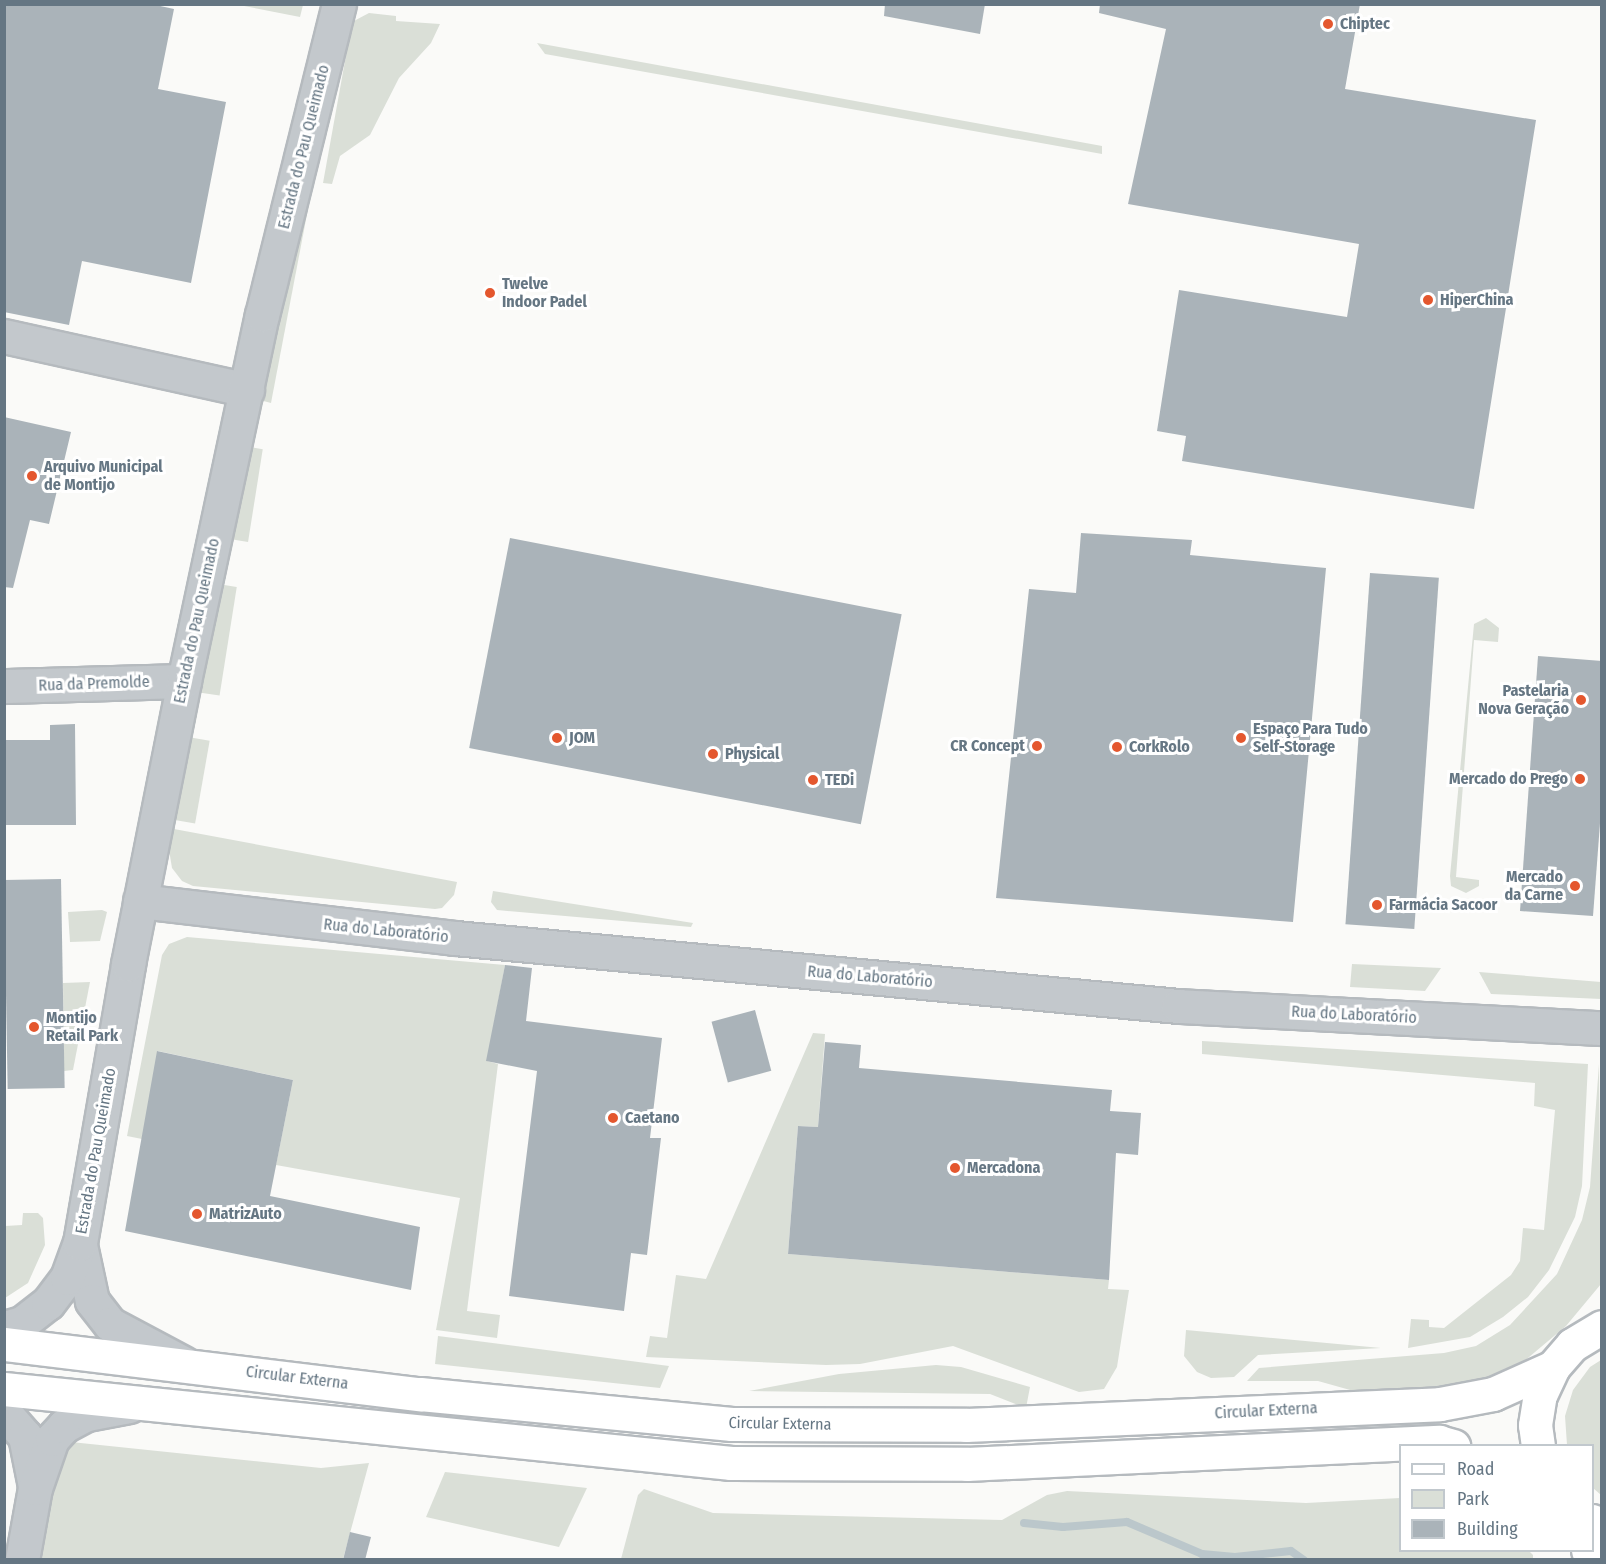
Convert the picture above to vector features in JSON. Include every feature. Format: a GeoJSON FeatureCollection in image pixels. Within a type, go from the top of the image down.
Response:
{"type":"FeatureCollection","features":[{"type":"Feature","properties":{"kind":"main road"},"geometry":{"type":"LineString","coordinates":[[1538,1444],[1535,1425],[1540,1395],[1553,1367],[1572,1345],[1600,1324]]}},
{"type":"Feature","properties":{"kind":"main road","name":"Circular Externa"},"geometry":{"type":"LineString","coordinates":[[4,1344],[420,1394],[732,1424],[966,1425],[1448,1403],[1493,1394],[1553,1367]]}},
{"type":"Feature","properties":{"kind":"main road"},"geometry":{"type":"LineString","coordinates":[[4,1389],[139,1405],[731,1462],[967,1464],[1439,1442],[1446,1444]]}},
{"type":"Feature","properties":{"kind":"street","name":"Estrada do Pau Queimado"},"geometry":{"type":"LineString","coordinates":[[80,1243],[140,901],[184,681],[262,315],[339,4]]}},
{"type":"Feature","properties":{"kind":"street"},"geometry":{"type":"LineString","coordinates":[[4,336],[247,390]]}},
{"type":"Feature","properties":{"kind":"street","name":"Rua da Premolde"},"geometry":{"type":"LineString","coordinates":[[4,686],[184,681]]}},
{"type":"Feature","properties":{"kind":"street","name":"Rua do Laboratório"},"geometry":{"type":"LineString","coordinates":[[140,901],[454,938],[1178,1006],[1602,1028]]}},
{"type":"Feature","properties":{"kind":"street"},"geometry":{"type":"LineString","coordinates":[[4,1328],[22,1323],[48,1303],[66,1278],[80,1243]]}},
{"type":"Feature","properties":{"kind":"street"},"geometry":{"type":"LineString","coordinates":[[80,1243],[92,1301],[110,1324],[185,1364]]}},
{"type":"Feature","properties":{"kind":"street"},"geometry":{"type":"LineString","coordinates":[[22,1560],[35,1488],[52,1439],[64,1426],[87,1414],[139,1405]]}},
{"type":"Feature","properties":{"kind":"street"},"geometry":{"type":"LineString","coordinates":[[4,1412],[25,1436],[35,1488]]}},
{"type":"Feature","properties":{"kind":"green space"},"geometry":{"type":"Polygon","coordinates":[[[239,5],[303,5],[300,17],[239,5]]]}},
{"type":"Feature","properties":{"kind":"green space"},"geometry":{"type":"Polygon","coordinates":[[[369,13],[396,16],[396,21],[440,24],[431,43],[399,78],[370,135],[340,156],[332,184],[323,183],[352,22],[369,13]]]}},
{"type":"Feature","properties":{"kind":"green space"},"geometry":{"type":"Polygon","coordinates":[[[537,43],[1102,146],[1102,154],[545,54],[537,43]]]}},
{"type":"Feature","properties":{"kind":"green space"},"geometry":{"type":"Polygon","coordinates":[[[303,187],[312,188],[271,403],[252,398],[303,187]]]}},
{"type":"Feature","properties":{"kind":"green space"},"geometry":{"type":"Polygon","coordinates":[[[243,446],[263,449],[248,542],[228,539],[243,446]]]}},
{"type":"Feature","properties":{"kind":"green space"},"geometry":{"type":"Polygon","coordinates":[[[218,584],[237,587],[220,696],[201,693],[218,584]]]}},
{"type":"Feature","properties":{"kind":"green space"},"geometry":{"type":"Polygon","coordinates":[[[1486,618],[1499,628],[1498,642],[1474,640],[1456,877],[1479,880],[1479,886],[1466,893],[1451,886],[1450,876],[1474,624],[1486,618]]]}},
{"type":"Feature","properties":{"kind":"green space"},"geometry":{"type":"Polygon","coordinates":[[[188,737],[210,741],[195,824],[173,820],[188,737]]]}},
{"type":"Feature","properties":{"kind":"green space"},"geometry":{"type":"Polygon","coordinates":[[[174,829],[457,882],[454,895],[442,908],[435,909],[193,886],[182,881],[172,868],[169,850],[174,829]]]}},
{"type":"Feature","properties":{"kind":"green space"},"geometry":{"type":"Polygon","coordinates":[[[493,891],[693,923],[691,927],[497,910],[491,902],[493,891]]]}},
{"type":"Feature","properties":{"kind":"green space"},"geometry":{"type":"Polygon","coordinates":[[[102,910],[107,912],[100,941],[70,942],[68,912],[102,910]]]}},
{"type":"Feature","properties":{"kind":"green space"},"geometry":{"type":"Polygon","coordinates":[[[187,937],[505,965],[487,1061],[498,1064],[467,1311],[500,1315],[497,1338],[436,1330],[460,1198],[276,1165],[293,1080],[158,1051],[142,1139],[127,1136],[162,955],[169,944],[187,937]]]}},
{"type":"Feature","properties":{"kind":"green space"},"geometry":{"type":"Polygon","coordinates":[[[1352,964],[1441,968],[1425,991],[1350,987],[1352,964]]]}},
{"type":"Feature","properties":{"kind":"green space"},"geometry":{"type":"Polygon","coordinates":[[[1479,972],[1601,982],[1601,999],[1491,994],[1479,972]]]}},
{"type":"Feature","properties":{"kind":"green space"},"geometry":{"type":"Polygon","coordinates":[[[90,982],[73,1070],[64,1071],[63,983],[90,982]]]}},
{"type":"Feature","properties":{"kind":"green space"},"geometry":{"type":"Polygon","coordinates":[[[813,1033],[825,1034],[818,1127],[798,1126],[788,1254],[1109,1280],[1108,1289],[1129,1290],[1117,1367],[1104,1389],[1079,1392],[953,1346],[860,1364],[826,1365],[646,1357],[650,1336],[667,1338],[676,1275],[706,1279],[813,1033]]]}},
{"type":"Feature","properties":{"kind":"green space"},"geometry":{"type":"Polygon","coordinates":[[[1202,1041],[1588,1064],[1582,1186],[1575,1217],[1549,1270],[1528,1297],[1503,1317],[1470,1337],[1408,1348],[1411,1319],[1429,1320],[1429,1327],[1444,1328],[1511,1275],[1520,1261],[1523,1228],[1544,1230],[1555,1110],[1534,1106],[1535,1083],[1202,1054],[1202,1041]]]}},
{"type":"Feature","properties":{"kind":"green space"},"geometry":{"type":"Polygon","coordinates":[[[1599,1064],[1601,1284],[1566,1326],[1517,1367],[1490,1381],[1458,1388],[1368,1395],[1318,1381],[1247,1381],[1259,1368],[1444,1353],[1476,1346],[1510,1325],[1557,1274],[1582,1220],[1590,1187],[1599,1064]]]}},
{"type":"Feature","properties":{"kind":"green space"},"geometry":{"type":"Polygon","coordinates":[[[23,1213],[38,1213],[43,1218],[45,1245],[28,1283],[5,1298],[5,1226],[22,1225],[23,1213]]]}},
{"type":"Feature","properties":{"kind":"green space"},"geometry":{"type":"Polygon","coordinates":[[[1186,1330],[1381,1348],[1258,1355],[1234,1377],[1211,1378],[1197,1372],[1184,1356],[1186,1330]]]}},
{"type":"Feature","properties":{"kind":"green space"},"geometry":{"type":"Polygon","coordinates":[[[438,1336],[669,1366],[660,1388],[435,1364],[438,1336]]]}},
{"type":"Feature","properties":{"kind":"green space"},"geometry":{"type":"Polygon","coordinates":[[[1601,1360],[1601,1495],[1594,1489],[1594,1444],[1567,1444],[1565,1416],[1573,1390],[1590,1367],[1601,1360]]]}},
{"type":"Feature","properties":{"kind":"green space"},"geometry":{"type":"Polygon","coordinates":[[[936,1365],[961,1367],[1030,1387],[1026,1408],[990,1394],[749,1391],[839,1374],[936,1365]]]}},
{"type":"Feature","properties":{"kind":"green space"},"geometry":{"type":"Polygon","coordinates":[[[71,1442],[321,1468],[369,1463],[343,1559],[41,1560],[58,1463],[71,1442]]]}},
{"type":"Feature","properties":{"kind":"green space"},"geometry":{"type":"Polygon","coordinates":[[[445,1472],[587,1488],[559,1547],[426,1517],[445,1472]]]}},
{"type":"Feature","properties":{"kind":"green space"},"geometry":{"type":"Polygon","coordinates":[[[644,1489],[713,1513],[1002,1520],[1047,1495],[1067,1491],[1306,1503],[1399,1498],[1399,1552],[1530,1552],[1533,1560],[621,1559],[638,1495],[644,1489]]]}},
{"type":"Feature","properties":{"kind":"building"},"geometry":{"type":"Polygon","coordinates":[[[4,4],[151,4],[174,9],[158,89],[226,102],[191,283],[82,261],[69,325],[4,312],[4,4]]]}},
{"type":"Feature","properties":{"kind":"building"},"geometry":{"type":"Polygon","coordinates":[[[885,4],[985,4],[980,34],[884,16],[885,4]]]}},
{"type":"Feature","properties":{"kind":"building","name":"HiperChina"},"geometry":{"type":"Polygon","coordinates":[[[1100,4],[1360,4],[1345,89],[1536,120],[1474,509],[1182,461],[1186,436],[1157,431],[1179,290],[1347,317],[1359,244],[1128,204],[1166,29],[1099,13],[1100,4]]]}},
{"type":"Feature","properties":{"kind":"building","name":"Arquivo Municipal de Montijo"},"geometry":{"type":"Polygon","coordinates":[[[4,417],[71,432],[49,524],[30,520],[13,588],[4,587],[4,417]]]}},
{"type":"Feature","properties":{"kind":"building"},"geometry":{"type":"Polygon","coordinates":[[[1081,533],[1192,540],[1190,555],[1326,568],[1293,922],[996,898],[1029,589],[1076,593],[1081,533]]]}},
{"type":"Feature","properties":{"kind":"building"},"geometry":{"type":"Polygon","coordinates":[[[510,538],[902,614],[861,824],[469,748],[510,538]]]}},
{"type":"Feature","properties":{"kind":"building"},"geometry":{"type":"Polygon","coordinates":[[[1370,573],[1439,578],[1414,929],[1345,924],[1370,573]]]}},
{"type":"Feature","properties":{"kind":"building"},"geometry":{"type":"Polygon","coordinates":[[[1538,656],[1602,661],[1602,797],[1593,916],[1520,911],[1538,656]]]}},
{"type":"Feature","properties":{"kind":"building"},"geometry":{"type":"Polygon","coordinates":[[[75,724],[76,825],[4,825],[4,740],[50,740],[50,725],[75,724]]]}},
{"type":"Feature","properties":{"kind":"building","name":"Montijo Retail Park"},"geometry":{"type":"Polygon","coordinates":[[[61,879],[65,1088],[8,1089],[4,880],[61,879]]]}},
{"type":"Feature","properties":{"kind":"building"},"geometry":{"type":"Polygon","coordinates":[[[505,965],[532,968],[526,1021],[662,1038],[650,1138],[661,1138],[647,1255],[631,1253],[624,1311],[509,1296],[537,1071],[486,1061],[505,965]]]}},
{"type":"Feature","properties":{"kind":"building"},"geometry":{"type":"Polygon","coordinates":[[[755,1010],[771,1071],[728,1083],[712,1022],[755,1010]]]}},
{"type":"Feature","properties":{"kind":"building","name":"Mercadona"},"geometry":{"type":"Polygon","coordinates":[[[825,1042],[861,1045],[859,1068],[1112,1090],[1110,1111],[1141,1113],[1138,1155],[1116,1153],[1109,1280],[788,1254],[798,1126],[818,1127],[825,1042]]]}},
{"type":"Feature","properties":{"kind":"building"},"geometry":{"type":"Polygon","coordinates":[[[157,1051],[293,1080],[270,1196],[420,1227],[411,1290],[125,1231],[157,1051]]]}},
{"type":"Feature","properties":{"kind":"building"},"geometry":{"type":"Polygon","coordinates":[[[350,1532],[371,1537],[365,1560],[343,1560],[350,1532]]]}},
{"type":"Feature","properties":{"kind":"waterway"},"geometry":{"type":"LineString","coordinates":[[1024,1523],[1063,1527],[1127,1522],[1202,1554],[1235,1557],[1291,1551],[1304,1560]]}},
{"type":"Feature","properties":{"kind":"place","name":"Chiptec"},"geometry":{"type":"Point","coordinates":[1328,24]}},
{"type":"Feature","properties":{"kind":"place","name":"Twelve Indoor Padel"},"geometry":{"type":"Point","coordinates":[490,293]}},
{"type":"Feature","properties":{"kind":"place","name":"HiperChina"},"geometry":{"type":"Point","coordinates":[1428,300]}},
{"type":"Feature","properties":{"kind":"place","name":"Arquivo Municipal de Montijo"},"geometry":{"type":"Point","coordinates":[32,476]}},
{"type":"Feature","properties":{"kind":"place","name":"Pastelaria Nova Geração"},"geometry":{"type":"Point","coordinates":[1581,700]}},
{"type":"Feature","properties":{"kind":"place","name":"JOM"},"geometry":{"type":"Point","coordinates":[557,738]}},
{"type":"Feature","properties":{"kind":"place","name":"Espaço Para Tudo Self-Storage"},"geometry":{"type":"Point","coordinates":[1241,738]}},
{"type":"Feature","properties":{"kind":"place","name":"CR Concept"},"geometry":{"type":"Point","coordinates":[1037,746]}},
{"type":"Feature","properties":{"kind":"place","name":"CorkRolo"},"geometry":{"type":"Point","coordinates":[1117,747]}},
{"type":"Feature","properties":{"kind":"place","name":"Physical"},"geometry":{"type":"Point","coordinates":[713,754]}},
{"type":"Feature","properties":{"kind":"place","name":"Mercado do Prego"},"geometry":{"type":"Point","coordinates":[1580,779]}},
{"type":"Feature","properties":{"kind":"place","name":"TEDi"},"geometry":{"type":"Point","coordinates":[813,780]}},
{"type":"Feature","properties":{"kind":"place","name":"Mercado da Carne"},"geometry":{"type":"Point","coordinates":[1575,886]}},
{"type":"Feature","properties":{"kind":"place","name":"Farmácia Sacoor"},"geometry":{"type":"Point","coordinates":[1377,905]}},
{"type":"Feature","properties":{"kind":"place","name":"Montijo Retail Park"},"geometry":{"type":"Point","coordinates":[34,1027]}},
{"type":"Feature","properties":{"kind":"place","name":"Caetano"},"geometry":{"type":"Point","coordinates":[613,1118]}},
{"type":"Feature","properties":{"kind":"place","name":"Mercadona"},"geometry":{"type":"Point","coordinates":[955,1168]}},
{"type":"Feature","properties":{"kind":"place","name":"MatrizAuto"},"geometry":{"type":"Point","coordinates":[197,1214]}}]}
